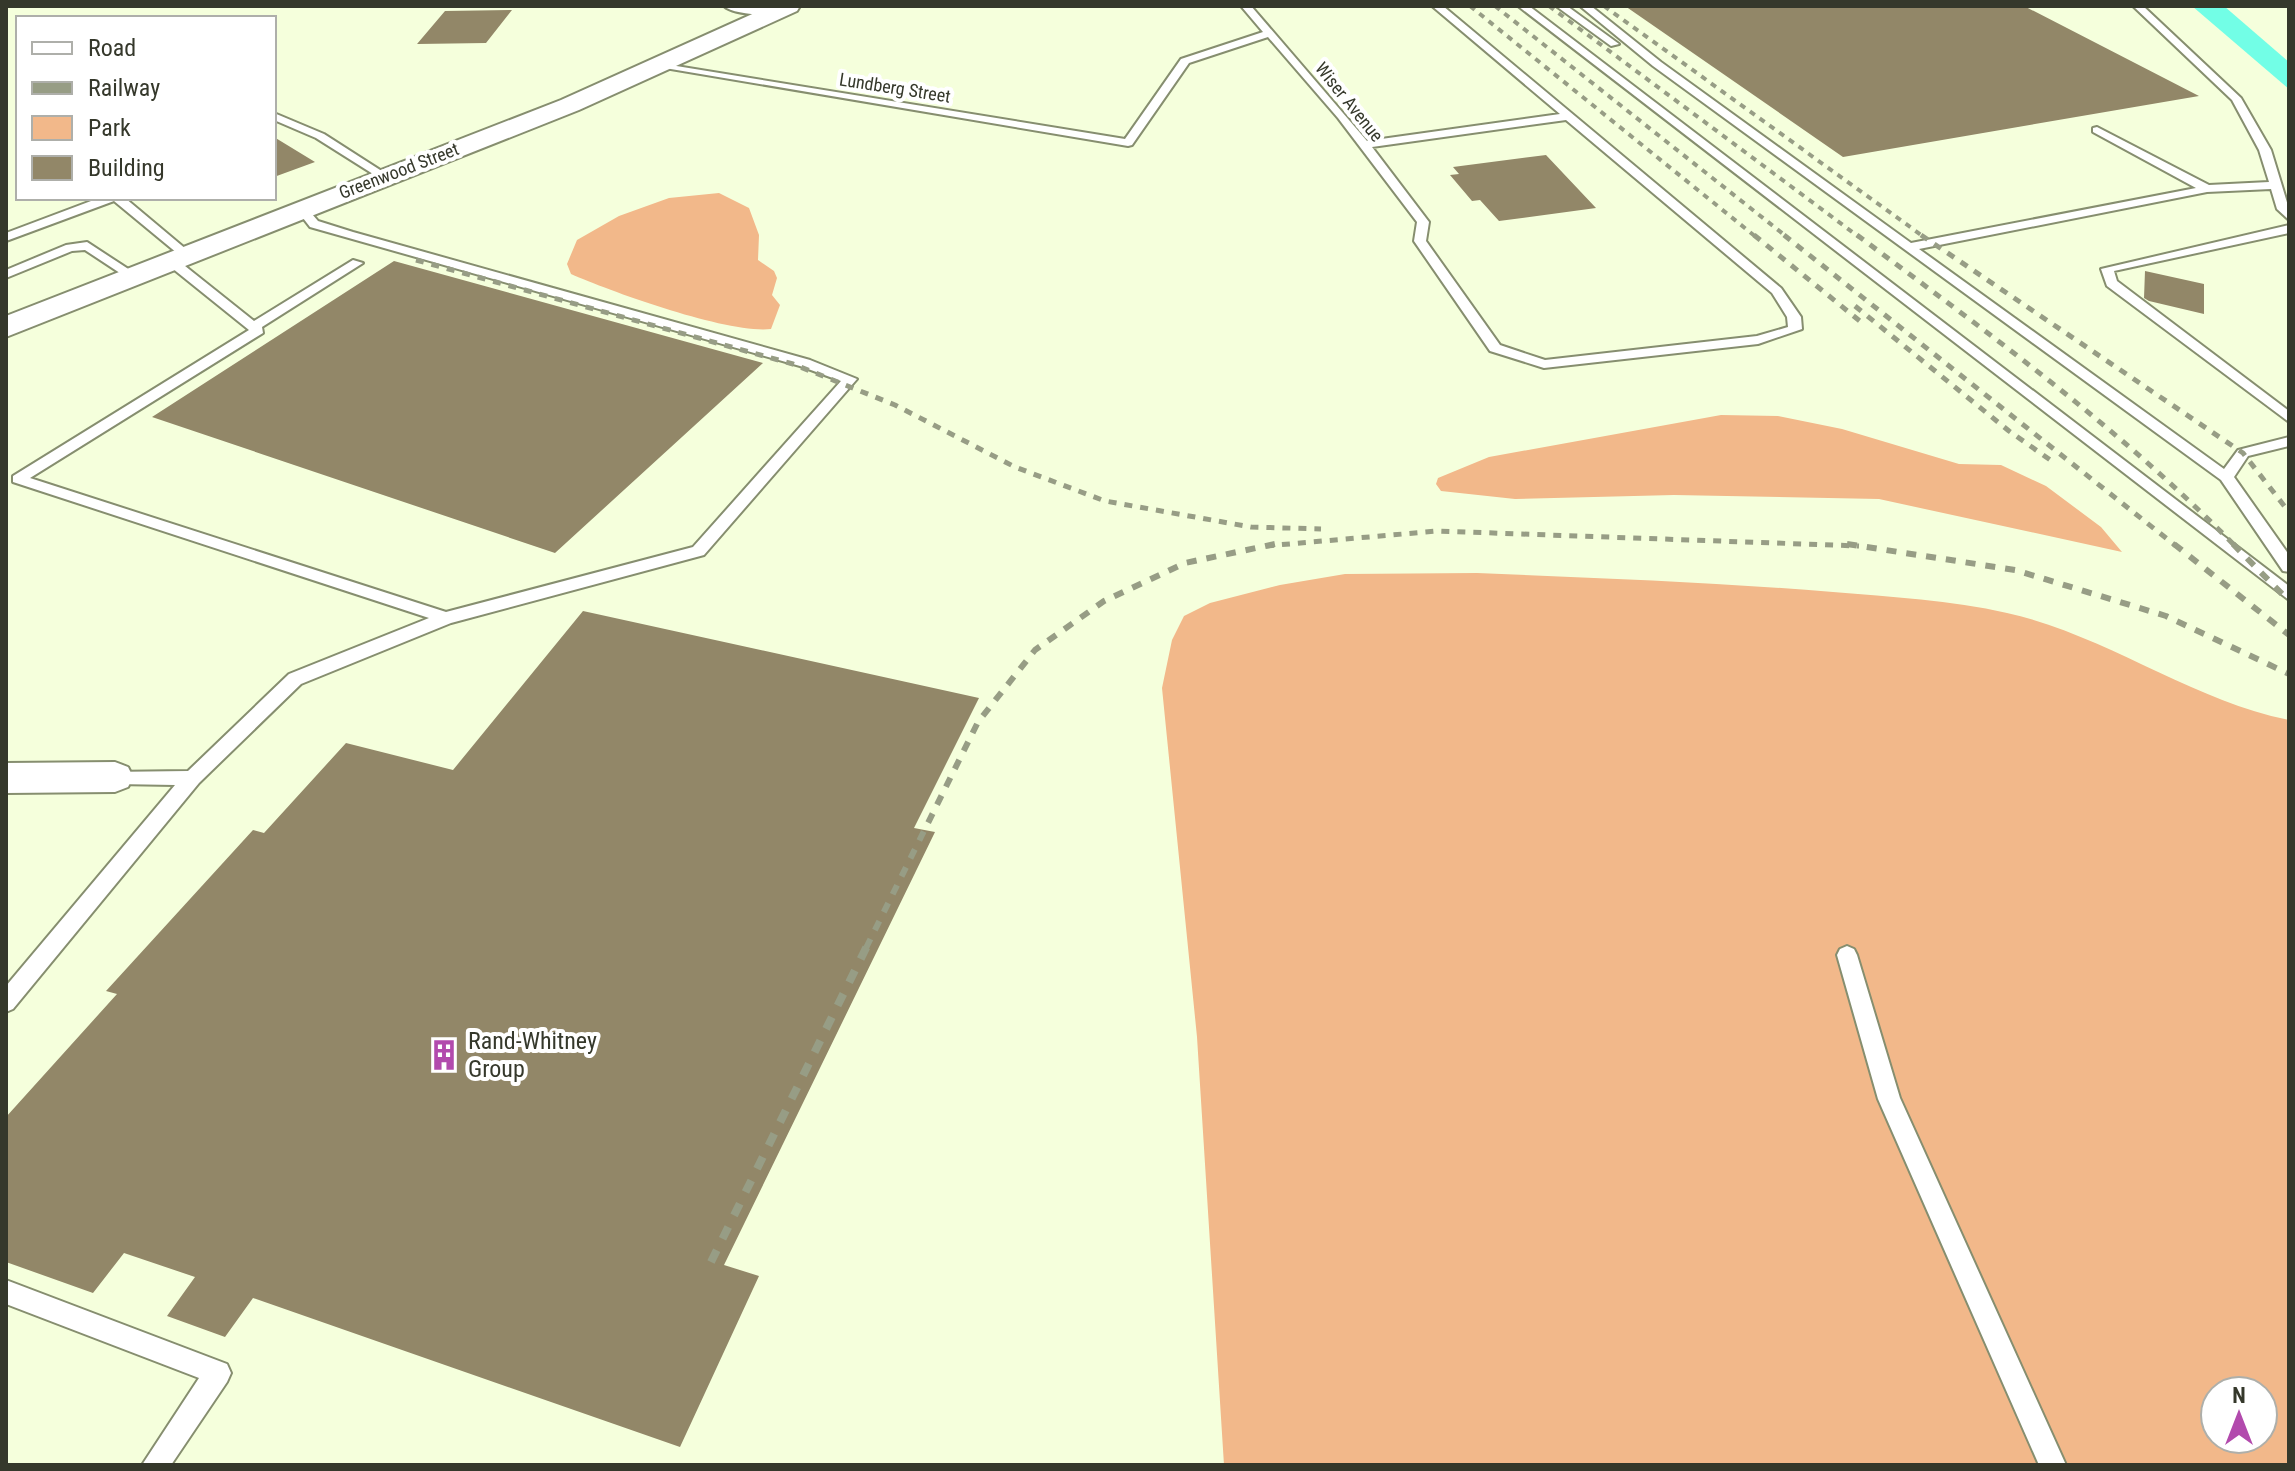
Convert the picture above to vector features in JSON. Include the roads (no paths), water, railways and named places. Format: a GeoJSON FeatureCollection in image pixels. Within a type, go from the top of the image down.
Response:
{"type":"FeatureCollection","features":[{"type":"Feature","properties":{"kind":"main road","name":"Greenwood Street"},"geometry":{"type":"LineString","coordinates":[[6,327],[658,66],[787,7]]}},
{"type":"Feature","properties":{"kind":"street"},"geometry":{"type":"LineString","coordinates":[[733,6],[787,7]]}},
{"type":"Feature","properties":{"kind":"street"},"geometry":{"type":"LineString","coordinates":[[6,778],[115,777]]}},
{"type":"Feature","properties":{"kind":"lane","name":"Wiser Avenue"},"geometry":{"type":"LineString","coordinates":[[1246,6],[1364,145],[1423,222],[1420,241],[1495,348],[1544,364],[1758,340],[1795,329],[1794,317],[1777,291],[1569,116]]}},
{"type":"Feature","properties":{"kind":"lane"},"geometry":{"type":"LineString","coordinates":[[1437,6],[1569,116]]}},
{"type":"Feature","properties":{"kind":"lane"},"geometry":{"type":"LineString","coordinates":[[1523,6],[2289,594]]}},
{"type":"Feature","properties":{"kind":"lane"},"geometry":{"type":"LineString","coordinates":[[1561,6],[1803,185],[1822,184]]}},
{"type":"Feature","properties":{"kind":"lane"},"geometry":{"type":"LineString","coordinates":[[1585,6],[1657,64],[2226,477],[2289,567]]}},
{"type":"Feature","properties":{"kind":"lane"},"geometry":{"type":"LineString","coordinates":[[2138,6],[2236,98],[2265,150],[2283,209],[2289,216]]}},
{"type":"Feature","properties":{"kind":"lane","name":"Lundberg Street"},"geometry":{"type":"LineString","coordinates":[[658,66],[1128,143],[1185,61],[1269,33]]}},
{"type":"Feature","properties":{"kind":"lane"},"geometry":{"type":"LineString","coordinates":[[1364,145],[1569,116]]}},
{"type":"Feature","properties":{"kind":"lane"},"geometry":{"type":"LineString","coordinates":[[276,117],[320,136],[385,177]]}},
{"type":"Feature","properties":{"kind":"lane"},"geometry":{"type":"LineString","coordinates":[[2097,130],[2207,189]]}},
{"type":"Feature","properties":{"kind":"lane"},"geometry":{"type":"LineString","coordinates":[[1909,247],[2207,189],[2276,185]]}},
{"type":"Feature","properties":{"kind":"lane"},"geometry":{"type":"LineString","coordinates":[[6,237],[105,200]]}},
{"type":"Feature","properties":{"kind":"lane"},"geometry":{"type":"LineString","coordinates":[[120,200],[258,330],[18,479],[446,618]]}},
{"type":"Feature","properties":{"kind":"lane"},"geometry":{"type":"LineString","coordinates":[[6,1002],[192,778],[295,679],[446,618],[698,551],[850,379],[805,363],[349,235],[314,224],[302,209]]}},
{"type":"Feature","properties":{"kind":"lane"},"geometry":{"type":"LineString","coordinates":[[2289,229],[2107,269],[2111,283],[2289,418]]}},
{"type":"Feature","properties":{"kind":"lane"},"geometry":{"type":"LineString","coordinates":[[6,274],[70,248],[87,246],[133,276]]}},
{"type":"Feature","properties":{"kind":"lane"},"geometry":{"type":"LineString","coordinates":[[253,327],[357,263]]}},
{"type":"Feature","properties":{"kind":"lane"},"geometry":{"type":"LineString","coordinates":[[2226,477],[2243,453],[2289,441]]}},
{"type":"Feature","properties":{"kind":"lane"},"geometry":{"type":"LineString","coordinates":[[115,777],[192,778]]}},
{"type":"Feature","properties":{"kind":"lane"},"geometry":{"type":"LineString","coordinates":[[1847,955],[1889,1099],[2053,1465]]}},
{"type":"Feature","properties":{"kind":"lane"},"geometry":{"type":"LineString","coordinates":[[6,1292],[218,1373],[155,1465]]}},
{"type":"Feature","properties":{"kind":"water"},"geometry":{"type":"Polygon","coordinates":[[[2192,6],[2224,6],[2289,62],[2289,89],[2192,6]]]}},
{"type":"Feature","properties":{"kind":"railway"},"geometry":{"type":"LineString","coordinates":[[1470,6],[1756,237]]}},
{"type":"Feature","properties":{"kind":"railway"},"geometry":{"type":"LineString","coordinates":[[1495,6],[1787,237]]}},
{"type":"Feature","properties":{"kind":"railway"},"geometry":{"type":"LineString","coordinates":[[1549,6],[1859,237]]}},
{"type":"Feature","properties":{"kind":"railway"},"geometry":{"type":"LineString","coordinates":[[1604,6],[1924,237]]}},
{"type":"Feature","properties":{"kind":"railway"},"geometry":{"type":"LineString","coordinates":[[1754,235],[1861,322]]}},
{"type":"Feature","properties":{"kind":"railway"},"geometry":{"type":"LineString","coordinates":[[1784,235],[2176,546]]}},
{"type":"Feature","properties":{"kind":"railway"},"geometry":{"type":"LineString","coordinates":[[1857,235],[2052,383],[2146,461],[2234,545]]}},
{"type":"Feature","properties":{"kind":"railway"},"geometry":{"type":"LineString","coordinates":[[1921,235],[2243,453],[2289,512]]}},
{"type":"Feature","properties":{"kind":"railway"},"geometry":{"type":"LineString","coordinates":[[416,260],[793,364],[895,405],[1015,467],[1105,501],[1251,527],[1321,529]]}},
{"type":"Feature","properties":{"kind":"railway"},"geometry":{"type":"LineString","coordinates":[[1855,306],[2009,431],[2056,464]]}},
{"type":"Feature","properties":{"kind":"railway"},"geometry":{"type":"LineString","coordinates":[[1266,546],[1437,531],[1859,546]]}},
{"type":"Feature","properties":{"kind":"railway"},"geometry":{"type":"LineString","coordinates":[[866,948],[978,722],[1035,650],[1104,601],[1185,563],[1275,544]]}},
{"type":"Feature","properties":{"kind":"railway"},"geometry":{"type":"LineString","coordinates":[[1847,544],[2015,570],[2166,616],[2289,674]]}},
{"type":"Feature","properties":{"kind":"railway"},"geometry":{"type":"LineString","coordinates":[[2174,544],[2289,635]]}},
{"type":"Feature","properties":{"kind":"railway"},"geometry":{"type":"LineString","coordinates":[[2234,545],[2289,601]]}},
{"type":"Feature","properties":{"kind":"railway"},"geometry":{"type":"LineString","coordinates":[[711,1262],[867,946]]}},
{"type":"Feature","properties":{"kind":"place","name":"Rand-Whitney Group"},"geometry":{"type":"Point","coordinates":[444,1055]}}]}
